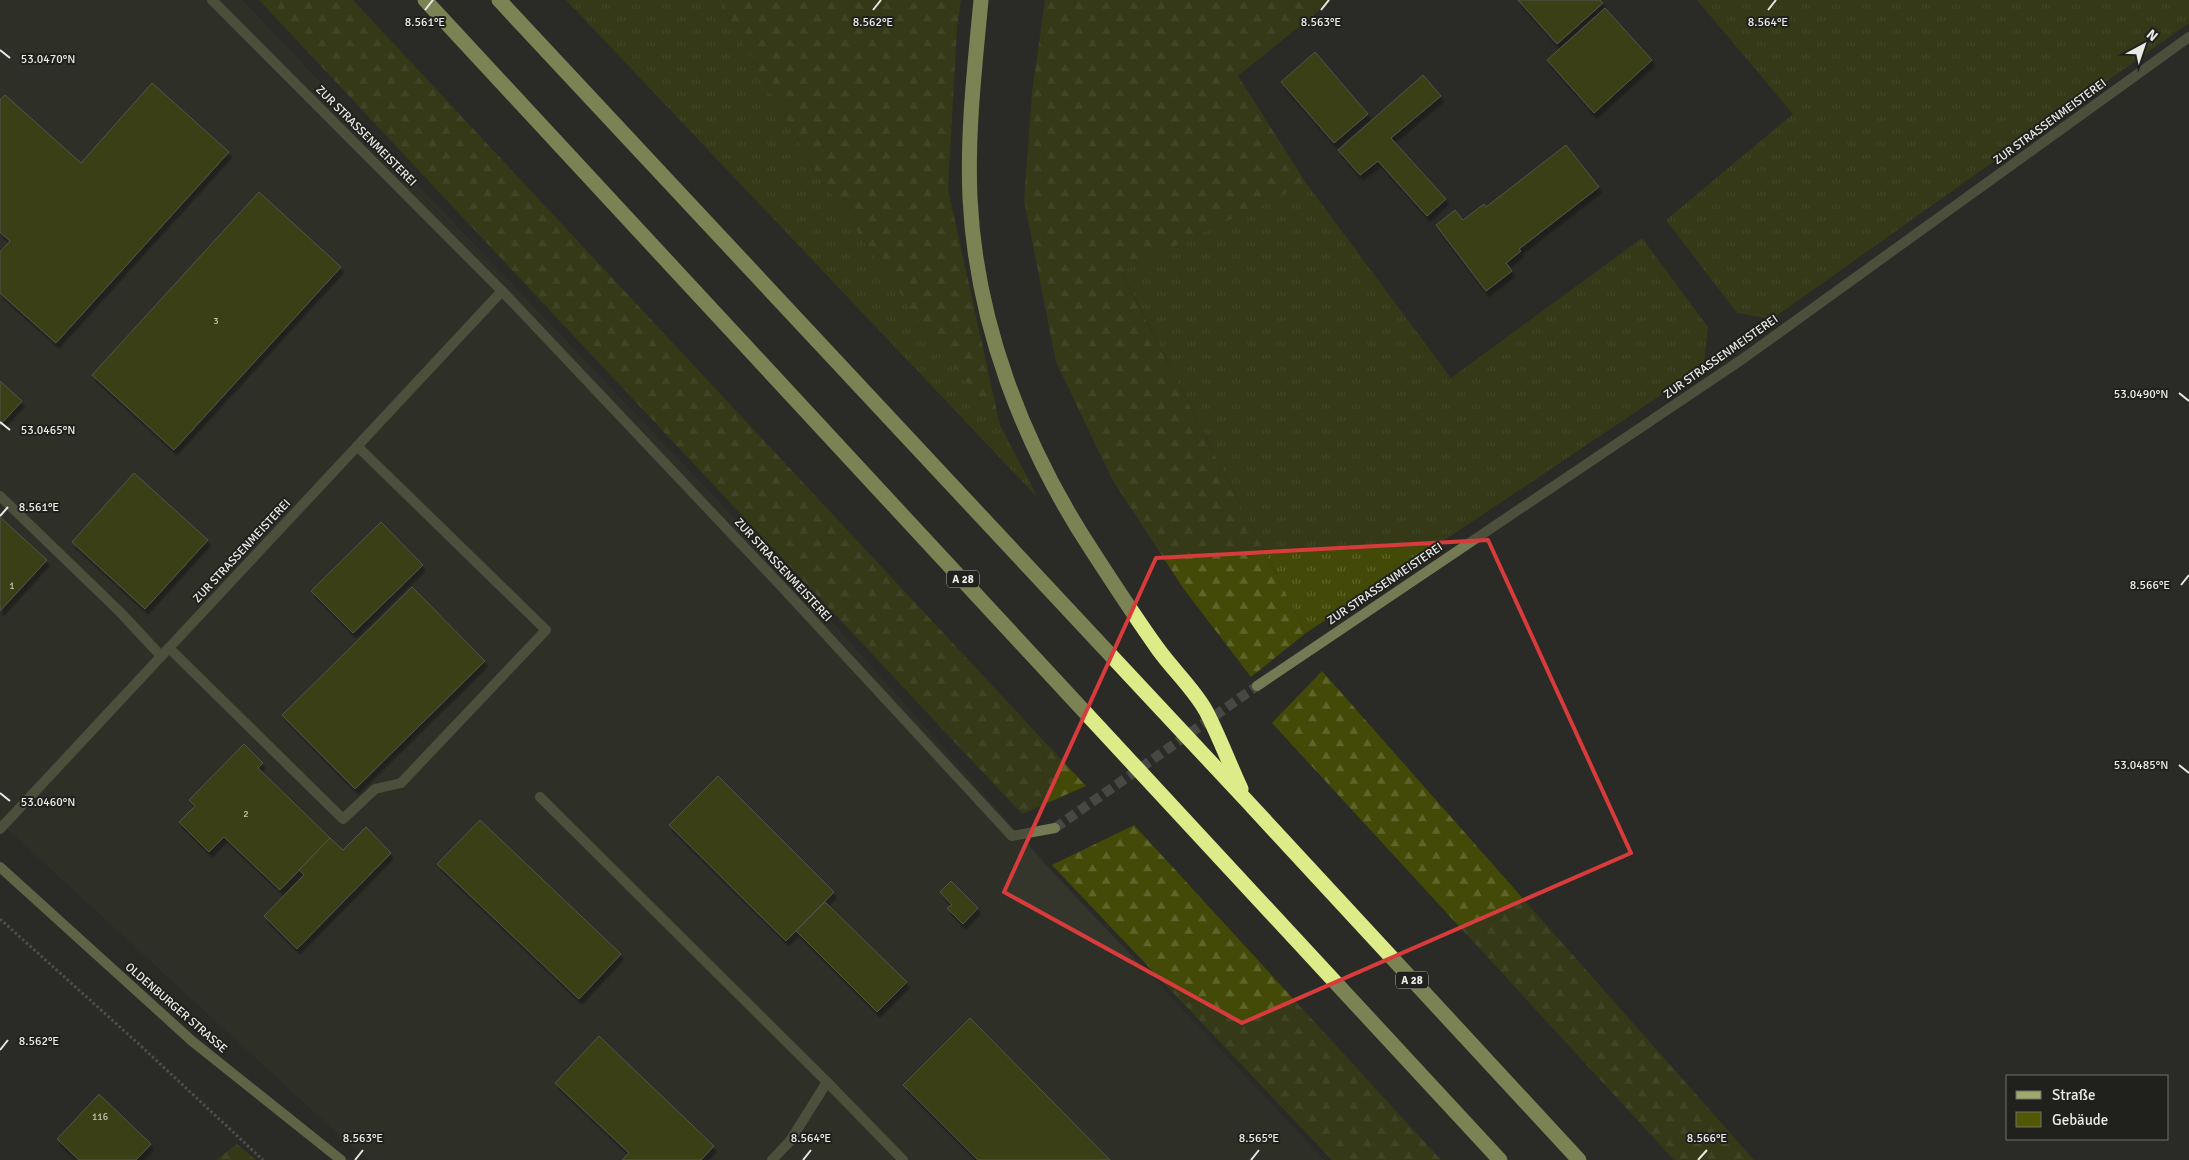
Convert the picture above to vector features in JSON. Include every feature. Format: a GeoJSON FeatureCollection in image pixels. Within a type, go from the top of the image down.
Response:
{"type":"FeatureCollection","features":[{"type":"Feature","properties":{"kind":"highway","name":"A 28"},"geometry":{"type":"LineString","coordinates":[[425,0],[1500,1160]]}},
{"type":"Feature","properties":{"kind":"highway","name":"A 28"},"geometry":{"type":"LineString","coordinates":[[499,0],[1246,800],[1579,1160]]}},
{"type":"Feature","properties":{"kind":"highway"},"geometry":{"type":"LineString","coordinates":[[981,0],[973,86],[970,198],[979,276],[1006,379],[1030,439],[1056,493],[1090,548],[1159,650],[1205,709],[1246,800]]}},
{"type":"Feature","properties":{"kind":"main road","name":"OLDENBURGER STRASSE"},"geometry":{"type":"LineString","coordinates":[[0,867],[192,1041],[341,1160]]}},
{"type":"Feature","properties":{"kind":"street","name":"ZUR STRASSENMEISTEREI"},"geometry":{"type":"LineString","coordinates":[[212,0],[502,291],[783,588],[1012,836],[1055,828]]}},
{"type":"Feature","properties":{"kind":"street","name":"ZUR STRASSENMEISTEREI"},"geometry":{"type":"LineString","coordinates":[[1258,686],[1744,358],[2189,37]]}},
{"type":"Feature","properties":{"kind":"street","name":"ZUR STRASSENMEISTEREI"},"geometry":{"type":"LineString","coordinates":[[0,829],[502,291]]}},
{"type":"Feature","properties":{"kind":"street"},"geometry":{"type":"LineString","coordinates":[[169,648],[343,819],[375,789],[401,782],[546,630],[357,446]]}},
{"type":"Feature","properties":{"kind":"street"},"geometry":{"type":"LineString","coordinates":[[0,496],[120,612],[161,656]]}},
{"type":"Feature","properties":{"kind":"street"},"geometry":{"type":"LineString","coordinates":[[540,797],[828,1082],[903,1160]]}},
{"type":"Feature","properties":{"kind":"street"},"geometry":{"type":"LineString","coordinates":[[772,1160],[790,1141],[828,1082]]}},
{"type":"Feature","properties":{"kind":"path"},"geometry":{"type":"LineString","coordinates":[[0,919],[263,1160]]}},
{"type":"Feature","properties":{"kind":"highlighted area"},"geometry":{"type":"Polygon","coordinates":[[[1488,540],[1631,853],[1242,1023],[1004,892],[1156,558],[1488,540]]]}},
{"type":"Feature","properties":{"kind":"shaded area"},"geometry":{"type":"Polygon","coordinates":[[[0,0],[242,0],[819,607],[1048,867],[1324,1160],[370,1160],[349,1144],[0,822],[0,0]]]}},
{"type":"Feature","properties":{"kind":"green space"},"geometry":{"type":"Polygon","coordinates":[[[259,0],[353,0],[1086,786],[1022,814],[259,0]]]}},
{"type":"Feature","properties":{"kind":"green space"},"geometry":{"type":"Polygon","coordinates":[[[566,0],[721,0],[722,5],[816,172],[925,329],[1000,425],[1038,498],[566,0]]]}},
{"type":"Feature","properties":{"kind":"green space"},"geometry":{"type":"Polygon","coordinates":[[[721,0],[961,0],[957,28],[948,189],[1000,425],[925,329],[816,172],[722,5],[721,0]]]}},
{"type":"Feature","properties":{"kind":"green space"},"geometry":{"type":"Polygon","coordinates":[[[1045,0],[1332,0],[1238,76],[1306,183],[1121,272],[1306,633],[1251,677],[1183,588],[1112,479],[1056,362],[1024,200],[1032,93],[1045,0]]]}},
{"type":"Feature","properties":{"kind":"green space"},"geometry":{"type":"Polygon","coordinates":[[[1697,0],[2189,0],[2189,23],[1772,319],[1737,313],[1666,220],[1793,114],[1697,0]]]}},
{"type":"Feature","properties":{"kind":"green space"},"geometry":{"type":"Polygon","coordinates":[[[1306,183],[1451,378],[1642,238],[1708,327],[1704,364],[1676,385],[1306,633],[1121,271],[1306,183]]]}},
{"type":"Feature","properties":{"kind":"green space"},"geometry":{"type":"Polygon","coordinates":[[[1322,671],[1754,1160],[1674,1160],[1272,723],[1322,671]]]}},
{"type":"Feature","properties":{"kind":"green space"},"geometry":{"type":"Polygon","coordinates":[[[1134,825],[1441,1160],[1332,1160],[1052,865],[1134,825]]]}},
{"type":"Feature","properties":{"kind":"green space"},"geometry":{"type":"Polygon","coordinates":[[[237,1144],[256,1160],[216,1160],[237,1144]]]}},
{"type":"Feature","properties":{"kind":"building"},"geometry":{"type":"Polygon","coordinates":[[[1518,0],[1600,0],[1603,3],[1557,44],[1518,0]]]}},
{"type":"Feature","properties":{"kind":"building"},"geometry":{"type":"Polygon","coordinates":[[[1605,8],[1652,60],[1594,113],[1547,60],[1605,8]]]}},
{"type":"Feature","properties":{"kind":"building"},"geometry":{"type":"Polygon","coordinates":[[[1315,52],[1368,114],[1334,143],[1281,82],[1315,52]]]}},
{"type":"Feature","properties":{"kind":"building"},"geometry":{"type":"Polygon","coordinates":[[[1423,75],[1441,96],[1391,138],[1446,199],[1427,216],[1378,161],[1360,175],[1338,150],[1423,75]]]}},
{"type":"Feature","properties":{"kind":"building"},"geometry":{"type":"Polygon","coordinates":[[[152,83],[229,152],[56,343],[0,293],[0,252],[10,241],[0,232],[0,100],[5,95],[81,163],[152,83]]]}},
{"type":"Feature","properties":{"kind":"building"},"geometry":{"type":"Polygon","coordinates":[[[1566,145],[1599,187],[1519,249],[1521,251],[1506,263],[1512,271],[1486,291],[1436,225],[1455,210],[1463,220],[1484,204],[1486,207],[1566,145]]]}},
{"type":"Feature","properties":{"kind":"building"},"geometry":{"type":"Polygon","coordinates":[[[259,192],[341,267],[174,450],[92,375],[259,192]]]}},
{"type":"Feature","properties":{"kind":"building"},"geometry":{"type":"Polygon","coordinates":[[[0,381],[22,401],[0,425],[0,381]]]}},
{"type":"Feature","properties":{"kind":"building"},"geometry":{"type":"Polygon","coordinates":[[[134,473],[208,540],[145,609],[72,542],[134,473]]]}},
{"type":"Feature","properties":{"kind":"building"},"geometry":{"type":"Polygon","coordinates":[[[0,517],[47,560],[0,611],[0,517]]]}},
{"type":"Feature","properties":{"kind":"building"},"geometry":{"type":"Polygon","coordinates":[[[381,522],[423,565],[353,633],[311,591],[381,522]]]}},
{"type":"Feature","properties":{"kind":"building"},"geometry":{"type":"Polygon","coordinates":[[[412,587],[485,661],[355,789],[282,715],[412,587]]]}},
{"type":"Feature","properties":{"kind":"building"},"geometry":{"type":"Polygon","coordinates":[[[244,744],[263,763],[258,768],[330,838],[280,890],[224,837],[209,852],[179,822],[195,806],[189,800],[244,744]]]}},
{"type":"Feature","properties":{"kind":"building"},"geometry":{"type":"Polygon","coordinates":[[[718,776],[834,892],[786,941],[669,825],[718,776]]]}},
{"type":"Feature","properties":{"kind":"building"},"geometry":{"type":"Polygon","coordinates":[[[480,820],[621,954],[579,999],[437,864],[480,820]]]}},
{"type":"Feature","properties":{"kind":"building"},"geometry":{"type":"Polygon","coordinates":[[[366,827],[391,853],[297,949],[264,916],[304,875],[299,870],[330,838],[343,850],[366,827]]]}},
{"type":"Feature","properties":{"kind":"building"},"geometry":{"type":"Polygon","coordinates":[[[951,881],[978,908],[963,924],[947,908],[952,905],[940,892],[951,881]]]}},
{"type":"Feature","properties":{"kind":"building"},"geometry":{"type":"Polygon","coordinates":[[[825,902],[907,982],[877,1012],[796,931],[825,902]]]}},
{"type":"Feature","properties":{"kind":"building"},"geometry":{"type":"Polygon","coordinates":[[[970,1018],[1110,1160],[978,1160],[903,1085],[970,1018]]]}},
{"type":"Feature","properties":{"kind":"building"},"geometry":{"type":"Polygon","coordinates":[[[599,1036],[714,1146],[701,1160],[622,1160],[629,1153],[555,1083],[599,1036]]]}},
{"type":"Feature","properties":{"kind":"building"},"geometry":{"type":"Polygon","coordinates":[[[99,1094],[151,1144],[136,1160],[79,1160],[57,1139],[99,1094]]]}},
{"type":"Feature","properties":{"kind":"tunnel"},"geometry":{"type":"LineString","coordinates":[[1055,828],[1257,686]]}}]}
